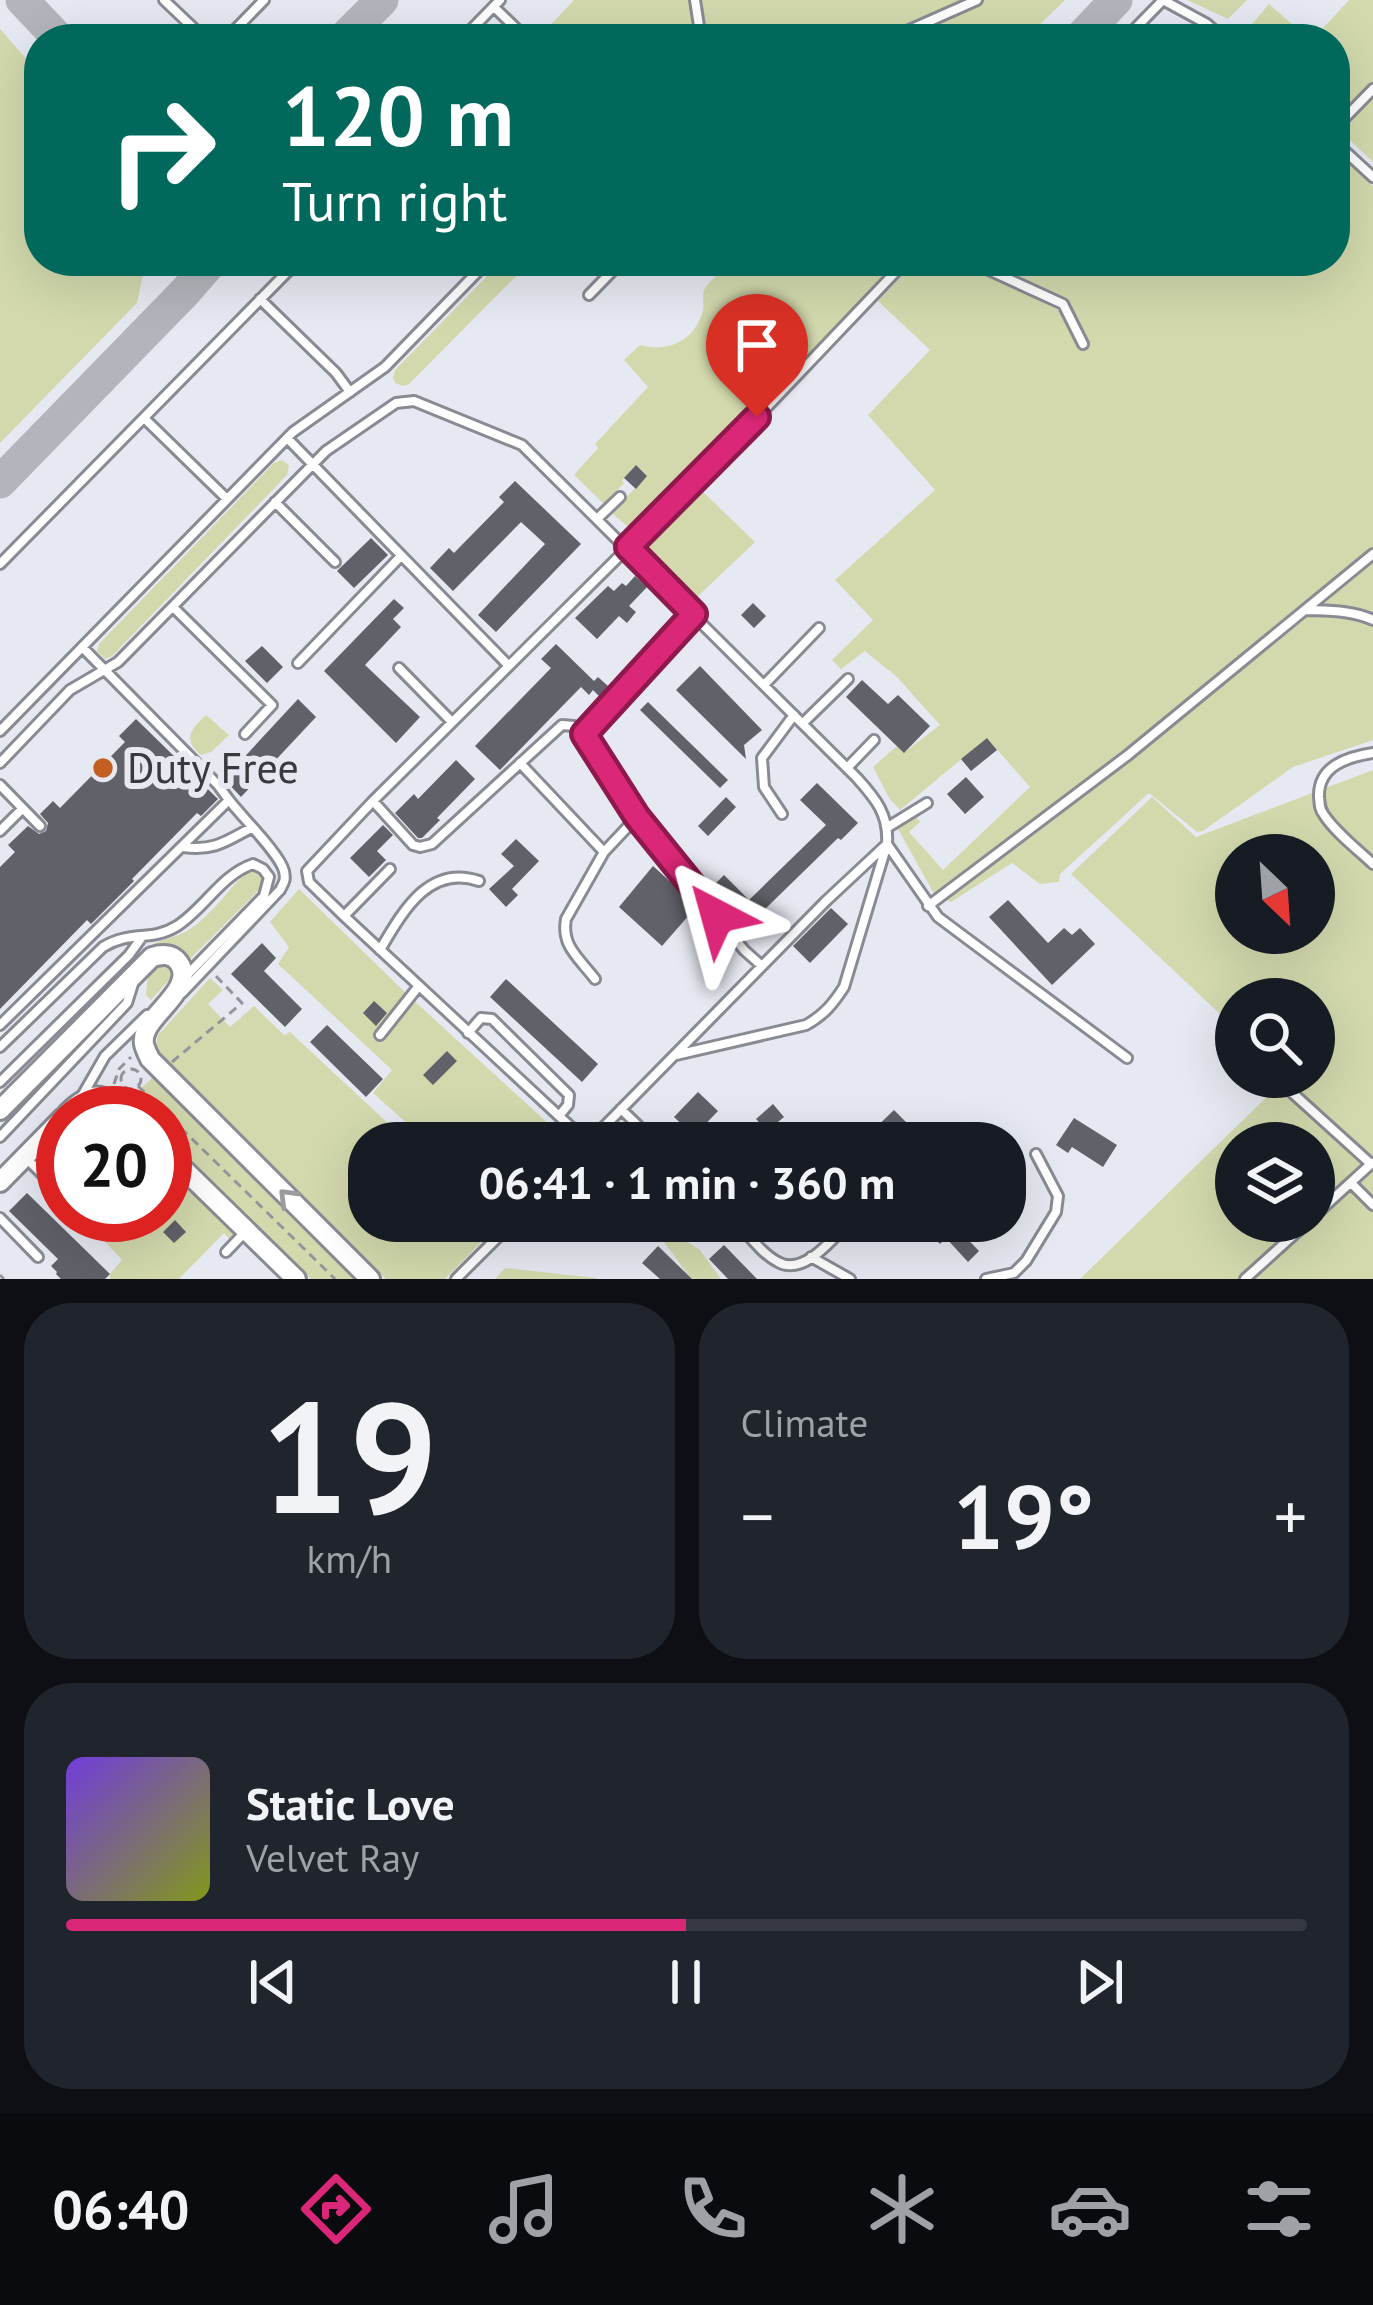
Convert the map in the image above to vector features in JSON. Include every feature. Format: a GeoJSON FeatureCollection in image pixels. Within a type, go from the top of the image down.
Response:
{"type":"FeatureCollection","features":[{"type":"Feature","properties":{"kind":"street"},"geometry":{"type":"LineString","coordinates":[[0,1110],[152,957],[164,954],[180,964],[182,974],[148,1025],[143,1038],[146,1052],[370,1279]]}},
{"type":"Feature","properties":{"kind":"street"},"geometry":{"type":"LineString","coordinates":[[0,1182],[36,1146]]}},
{"type":"Feature","properties":{"kind":"street"},"geometry":{"type":"LineString","coordinates":[[192,1177],[296,1279]]}},
{"type":"Feature","properties":{"kind":"lane"},"geometry":{"type":"LineString","coordinates":[[164,0],[189,24]]}},
{"type":"Feature","properties":{"kind":"lane"},"geometry":{"type":"LineString","coordinates":[[241,24],[264,0]]}},
{"type":"Feature","properties":{"kind":"lane"},"geometry":{"type":"LineString","coordinates":[[922,24],[976,0]]}},
{"type":"Feature","properties":{"kind":"lane"},"geometry":{"type":"LineString","coordinates":[[1140,24],[1163,0],[1207,24]]}},
{"type":"Feature","properties":{"kind":"lane"},"geometry":{"type":"LineString","coordinates":[[1350,113],[1373,89]]}},
{"type":"Feature","properties":{"kind":"lane"},"geometry":{"type":"LineString","coordinates":[[1350,156],[1373,177]]}},
{"type":"Feature","properties":{"kind":"lane"},"geometry":{"type":"LineString","coordinates":[[0,564],[283,276]]}},
{"type":"Feature","properties":{"kind":"lane"},"geometry":{"type":"LineString","coordinates":[[0,731],[287,438],[385,368],[474,276]]}},
{"type":"Feature","properties":{"kind":"lane"},"geometry":{"type":"LineString","coordinates":[[589,296],[608,276]]}},
{"type":"Feature","properties":{"kind":"lane"},"geometry":{"type":"LineString","coordinates":[[565,1122],[344,916],[309,882],[307,871],[728,448],[892,276]]}},
{"type":"Feature","properties":{"kind":"lane"},"geometry":{"type":"LineString","coordinates":[[1002,276],[1063,304],[1083,344]]}},
{"type":"Feature","properties":{"kind":"lane"},"geometry":{"type":"LineString","coordinates":[[260,299],[350,392]]}},
{"type":"Feature","properties":{"kind":"lane"},"geometry":{"type":"LineString","coordinates":[[0,763],[70,690],[118,662],[311,464],[396,404],[414,401],[518,442],[848,768],[873,796],[888,827],[844,987],[820,1017],[789,1030],[676,1054]]}},
{"type":"Feature","properties":{"kind":"lane"},"geometry":{"type":"LineString","coordinates":[[144,418],[227,500]]}},
{"type":"Feature","properties":{"kind":"lane"},"geometry":{"type":"LineString","coordinates":[[287,438],[508,666]]}},
{"type":"Feature","properties":{"kind":"lane"},"geometry":{"type":"LineString","coordinates":[[598,518],[620,497]]}},
{"type":"Feature","properties":{"kind":"lane"},"geometry":{"type":"LineString","coordinates":[[274,502],[335,562]]}},
{"type":"Feature","properties":{"kind":"lane"},"geometry":{"type":"LineString","coordinates":[[928,906],[1128,754],[1373,554]]}},
{"type":"Feature","properties":{"kind":"lane"},"geometry":{"type":"LineString","coordinates":[[298,663],[401,556]]}},
{"type":"Feature","properties":{"kind":"lane"},"geometry":{"type":"LineString","coordinates":[[173,607],[272,705],[244,734]]}},
{"type":"Feature","properties":{"kind":"lane"},"geometry":{"type":"LineString","coordinates":[[1304,610],[1364,615],[1373,620]]}},
{"type":"Feature","properties":{"kind":"lane"},"geometry":{"type":"LineString","coordinates":[[584,734],[694,614]]}},
{"type":"Feature","properties":{"kind":"lane"},"geometry":{"type":"LineString","coordinates":[[764,685],[819,628]]}},
{"type":"Feature","properties":{"kind":"lane"},"geometry":{"type":"LineString","coordinates":[[82,647],[218,785],[284,870],[280,890],[145,1033]]}},
{"type":"Feature","properties":{"kind":"lane"},"geometry":{"type":"LineString","coordinates":[[399,668],[452,722]]}},
{"type":"Feature","properties":{"kind":"lane"},"geometry":{"type":"LineString","coordinates":[[803,723],[848,679]]}},
{"type":"Feature","properties":{"kind":"lane"},"geometry":{"type":"LineString","coordinates":[[782,814],[764,787],[762,758],[794,715]]}},
{"type":"Feature","properties":{"kind":"lane"},"geometry":{"type":"LineString","coordinates":[[373,801],[413,845],[427,847],[562,725],[574,726],[584,734],[637,817],[762,967]]}},
{"type":"Feature","properties":{"kind":"lane"},"geometry":{"type":"LineString","coordinates":[[848,768],[874,740]]}},
{"type":"Feature","properties":{"kind":"lane"},"geometry":{"type":"LineString","coordinates":[[1373,753],[1330,766],[1319,785],[1319,805],[1325,817],[1373,864]]}},
{"type":"Feature","properties":{"kind":"lane"},"geometry":{"type":"LineString","coordinates":[[520,763],[604,852]]}},
{"type":"Feature","properties":{"kind":"lane"},"geometry":{"type":"LineString","coordinates":[[0,785],[40,826]]}},
{"type":"Feature","properties":{"kind":"lane"},"geometry":{"type":"LineString","coordinates":[[0,1025],[229,800]]}},
{"type":"Feature","properties":{"kind":"lane"},"geometry":{"type":"LineString","coordinates":[[888,827],[927,803]]}},
{"type":"Feature","properties":{"kind":"lane"},"geometry":{"type":"LineString","coordinates":[[0,831],[22,809]]}},
{"type":"Feature","properties":{"kind":"lane"},"geometry":{"type":"LineString","coordinates":[[595,979],[565,940],[566,920],[604,852],[637,817]]}},
{"type":"Feature","properties":{"kind":"lane"},"geometry":{"type":"LineString","coordinates":[[182,847],[204,850],[251,828]]}},
{"type":"Feature","properties":{"kind":"lane"},"geometry":{"type":"LineString","coordinates":[[887,844],[938,917],[1127,1058]]}},
{"type":"Feature","properties":{"kind":"lane"},"geometry":{"type":"LineString","coordinates":[[608,1122],[887,844]]}},
{"type":"Feature","properties":{"kind":"lane"},"geometry":{"type":"LineString","coordinates":[[0,1047],[104,947],[118,938],[172,929],[243,868],[263,869],[269,878],[264,896],[106,1056],[86,1086]]}},
{"type":"Feature","properties":{"kind":"lane"},"geometry":{"type":"LineString","coordinates":[[344,916],[390,869]]}},
{"type":"Feature","properties":{"kind":"lane"},"geometry":{"type":"LineString","coordinates":[[380,950],[423,890],[442,878],[462,876],[479,881]]}},
{"type":"Feature","properties":{"kind":"lane"},"geometry":{"type":"LineString","coordinates":[[0,1082],[142,937]]}},
{"type":"Feature","properties":{"kind":"lane"},"geometry":{"type":"LineString","coordinates":[[0,1137],[128,1003],[138,971]]}},
{"type":"Feature","properties":{"kind":"lane"},"geometry":{"type":"LineString","coordinates":[[380,1035],[418,987]]}},
{"type":"Feature","properties":{"kind":"lane"},"geometry":{"type":"LineString","coordinates":[[468,1033],[481,1018],[492,1019],[569,1094],[568,1105],[559,1116]]}},
{"type":"Feature","properties":{"kind":"lane"},"geometry":{"type":"LineString","coordinates":[[1299,1098],[1372,1163],[1335,1197]]}},
{"type":"Feature","properties":{"kind":"lane"},"geometry":{"type":"LineString","coordinates":[[621,1109],[634,1122]]}},
{"type":"Feature","properties":{"kind":"lane"},"geometry":{"type":"LineString","coordinates":[[986,1279],[1014,1273],[1056,1212],[1058,1196],[1036,1154]]}},
{"type":"Feature","properties":{"kind":"lane"},"geometry":{"type":"LineString","coordinates":[[25,1157],[36,1168]]}},
{"type":"Feature","properties":{"kind":"lane"},"geometry":{"type":"LineString","coordinates":[[1351,1183],[1373,1205]]}},
{"type":"Feature","properties":{"kind":"lane"},"geometry":{"type":"LineString","coordinates":[[0,1218],[38,1257]]}},
{"type":"Feature","properties":{"kind":"lane"},"geometry":{"type":"LineString","coordinates":[[226,1252],[248,1230]]}},
{"type":"Feature","properties":{"kind":"lane"},"geometry":{"type":"LineString","coordinates":[[456,1279],[493,1242]]}},
{"type":"Feature","properties":{"kind":"lane"},"geometry":{"type":"LineString","coordinates":[[757,1242],[777,1262],[788,1265],[800,1264],[827,1242]]}},
{"type":"Feature","properties":{"kind":"lane"},"geometry":{"type":"LineString","coordinates":[[1245,1279],[1286,1242]]}},
{"type":"Feature","properties":{"kind":"lane"},"geometry":{"type":"LineString","coordinates":[[811,1257],[850,1279]]}},
{"type":"Feature","properties":{"kind":"path"},"geometry":{"type":"LineString","coordinates":[[161,1072],[242,1003],[210,971]]}},
{"type":"Feature","properties":{"kind":"path"},"geometry":{"type":"LineString","coordinates":[[106,1056],[124,1072]]}},
{"type":"Feature","properties":{"kind":"path"},"geometry":{"type":"LineString","coordinates":[[124,1086],[121,1079],[129,1069],[138,1072],[138,1086]]}},
{"type":"Feature","properties":{"kind":"path"},"geometry":{"type":"LineString","coordinates":[[192,1140],[335,1279]]}},
{"type":"Feature","properties":{"kind":"green space"},"geometry":{"type":"Polygon","coordinates":[[[574,0],[1065,0],[1040,24],[551,24],[574,0]]]}},
{"type":"Feature","properties":{"kind":"green space"},"geometry":{"type":"Polygon","coordinates":[[[1187,0],[1247,0],[1228,19],[1187,0]]]}},
{"type":"Feature","properties":{"kind":"green space"},"geometry":{"type":"Polygon","coordinates":[[[1349,0],[1373,0],[1373,162],[1350,140],[1350,24],[1327,24],[1349,0]]]}},
{"type":"Feature","properties":{"kind":"green space"},"geometry":{"type":"Polygon","coordinates":[[[1269,4],[1292,24],[1252,24],[1269,4]]]}},
{"type":"Feature","properties":{"kind":"green space"},"geometry":{"type":"Polygon","coordinates":[[[0,29],[24,56],[24,276],[143,276],[137,303],[0,443],[0,29]]]}},
{"type":"Feature","properties":{"kind":"green space"},"geometry":{"type":"Polygon","coordinates":[[[1350,165],[1373,186],[1373,740],[1293,767],[1203,831],[1197,832],[1149,793],[1060,874],[1059,882],[1040,884],[1012,863],[951,902],[933,892],[898,829],[916,817],[920,822],[909,832],[943,870],[1030,787],[987,738],[900,810],[873,767],[897,746],[905,752],[940,725],[897,677],[865,651],[841,669],[832,660],[873,620],[835,580],[935,490],[868,415],[930,350],[878,301],[902,276],[1350,276],[1350,165]]]}},
{"type":"Feature","properties":{"kind":"green space"},"geometry":{"type":"Polygon","coordinates":[[[487,276],[516,276],[409,384],[395,383],[395,370],[487,276]]]}},
{"type":"Feature","properties":{"kind":"green space"},"geometry":{"type":"Polygon","coordinates":[[[717,276],[884,276],[642,524],[627,526],[612,513],[647,475],[635,466],[604,504],[574,475],[598,448],[595,444],[648,387],[624,360],[640,345],[670,346],[687,337],[699,321],[704,290],[717,276]]]}},
{"type":"Feature","properties":{"kind":"green space"},"geometry":{"type":"Polygon","coordinates":[[[282,460],[289,465],[287,475],[105,659],[97,651],[99,644],[282,460]]]}},
{"type":"Feature","properties":{"kind":"green space"},"geometry":{"type":"Polygon","coordinates":[[[700,489],[755,542],[696,598],[646,549],[647,537],[700,489]]]}},
{"type":"Feature","properties":{"kind":"green space"},"geometry":{"type":"Polygon","coordinates":[[[206,715],[229,735],[201,755],[190,739],[206,715]]]}},
{"type":"Feature","properties":{"kind":"green space"},"geometry":{"type":"Polygon","coordinates":[[[1373,770],[1373,1279],[1080,1279],[1215,1147],[1215,1242],[1335,1242],[1335,1122],[1241,1122],[1265,1098],[1335,1098],[1335,978],[1215,978],[1215,1009],[1071,874],[1152,797],[1196,837],[1373,770]]]}},
{"type":"Feature","properties":{"kind":"green space"},"geometry":{"type":"Polygon","coordinates":[[[252,871],[262,877],[260,889],[189,960],[161,945],[141,957],[153,945],[198,923],[252,871]]]}},
{"type":"Feature","properties":{"kind":"green space"},"geometry":{"type":"Polygon","coordinates":[[[299,889],[547,1122],[405,1122],[373,1093],[392,1070],[278,964],[289,947],[270,922],[299,889]]]}},
{"type":"Feature","properties":{"kind":"green space"},"geometry":{"type":"Polygon","coordinates":[[[159,962],[171,965],[174,974],[151,1000],[146,995],[148,973],[159,962]]]}},
{"type":"Feature","properties":{"kind":"green space"},"geometry":{"type":"Polygon","coordinates":[[[210,978],[223,990],[208,1004],[230,1027],[254,1006],[284,1035],[290,1032],[386,1122],[348,1122],[348,1242],[481,1242],[445,1279],[386,1279],[192,1091],[192,1086],[163,1063],[155,1050],[158,1035],[210,978]]]}},
{"type":"Feature","properties":{"kind":"green space"},"geometry":{"type":"Polygon","coordinates":[[[154,1076],[164,1086],[144,1086],[154,1076]]]}},
{"type":"Feature","properties":{"kind":"green space"},"geometry":{"type":"Polygon","coordinates":[[[192,1114],[357,1279],[311,1279],[192,1165],[192,1114]]]}},
{"type":"Feature","properties":{"kind":"green space"},"geometry":{"type":"Polygon","coordinates":[[[192,1188],[235,1231],[230,1240],[224,1233],[179,1279],[110,1279],[122,1260],[105,1242],[192,1242],[192,1188]]]}},
{"type":"Feature","properties":{"kind":"green space"},"geometry":{"type":"Polygon","coordinates":[[[664,1242],[687,1242],[700,1250],[721,1279],[691,1279],[664,1242]]]}},
{"type":"Feature","properties":{"kind":"green space"},"geometry":{"type":"Polygon","coordinates":[[[505,1268],[596,1278],[598,1279],[495,1279],[505,1268]]]}},
{"type":"Feature","properties":{"kind":"building"},"geometry":{"type":"Polygon","coordinates":[[[636,465],[647,476],[636,489],[624,478],[636,465]]]}},
{"type":"Feature","properties":{"kind":"building"},"geometry":{"type":"Polygon","coordinates":[[[515,481],[581,544],[496,632],[478,615],[545,544],[521,522],[453,591],[430,568],[449,548],[454,553],[504,502],[499,497],[515,481]]]}},
{"type":"Feature","properties":{"kind":"building"},"geometry":{"type":"Polygon","coordinates":[[[371,538],[388,555],[354,588],[337,571],[371,538]]]}},
{"type":"Feature","properties":{"kind":"building"},"geometry":{"type":"Polygon","coordinates":[[[635,576],[647,587],[629,606],[636,612],[627,623],[619,616],[597,639],[575,618],[608,586],[614,591],[635,576]]]}},
{"type":"Feature","properties":{"kind":"building"},"geometry":{"type":"Polygon","coordinates":[[[394,599],[404,608],[393,619],[401,627],[365,665],[420,717],[396,743],[324,671],[394,599]]]}},
{"type":"Feature","properties":{"kind":"building"},"geometry":{"type":"Polygon","coordinates":[[[753,603],[766,616],[754,628],[741,615],[753,603]]]}},
{"type":"Feature","properties":{"kind":"building"},"geometry":{"type":"Polygon","coordinates":[[[556,644],[594,681],[598,677],[608,686],[599,696],[581,687],[500,770],[475,746],[551,668],[541,659],[556,644]]]}},
{"type":"Feature","properties":{"kind":"building"},"geometry":{"type":"Polygon","coordinates":[[[262,646],[283,667],[267,683],[245,661],[262,646]]]}},
{"type":"Feature","properties":{"kind":"building"},"geometry":{"type":"Polygon","coordinates":[[[700,666],[762,730],[744,745],[746,759],[676,690],[700,666]]]}},
{"type":"Feature","properties":{"kind":"building"},"geometry":{"type":"Polygon","coordinates":[[[862,680],[888,704],[898,695],[930,726],[904,753],[846,697],[862,680]]]}},
{"type":"Feature","properties":{"kind":"building"},"geometry":{"type":"Polygon","coordinates":[[[298,699],[316,717],[241,797],[224,779],[298,699]]]}},
{"type":"Feature","properties":{"kind":"building"},"geometry":{"type":"Polygon","coordinates":[[[648,702],[728,780],[720,788],[640,710],[648,702]]]}},
{"type":"Feature","properties":{"kind":"building"},"geometry":{"type":"Polygon","coordinates":[[[136,719],[218,799],[201,816],[197,813],[91,924],[87,920],[0,1009],[0,867],[15,852],[8,845],[28,826],[39,834],[46,831],[48,823],[40,814],[53,801],[60,808],[125,742],[119,736],[136,719]]]}},
{"type":"Feature","properties":{"kind":"building"},"geometry":{"type":"Polygon","coordinates":[[[987,738],[997,750],[971,771],[961,759],[987,738]]]}},
{"type":"Feature","properties":{"kind":"building"},"geometry":{"type":"Polygon","coordinates":[[[456,760],[475,779],[418,838],[395,813],[414,794],[418,799],[456,760]]]}},
{"type":"Feature","properties":{"kind":"building"},"geometry":{"type":"Polygon","coordinates":[[[966,777],[984,797],[965,814],[947,794],[966,777]]]}},
{"type":"Feature","properties":{"kind":"building"},"geometry":{"type":"Polygon","coordinates":[[[817,783],[858,823],[762,912],[750,932],[709,890],[724,875],[749,900],[826,825],[800,800],[817,783]]]}},
{"type":"Feature","properties":{"kind":"building"},"geometry":{"type":"Polygon","coordinates":[[[726,797],[736,807],[708,836],[698,826],[726,797]]]}},
{"type":"Feature","properties":{"kind":"building"},"geometry":{"type":"Polygon","coordinates":[[[383,825],[393,835],[377,851],[386,860],[369,877],[350,858],[383,825]]]}},
{"type":"Feature","properties":{"kind":"building"},"geometry":{"type":"Polygon","coordinates":[[[516,839],[539,861],[512,889],[518,895],[506,907],[489,889],[514,866],[501,854],[516,839]]]}},
{"type":"Feature","properties":{"kind":"building"},"geometry":{"type":"Polygon","coordinates":[[[653,866],[697,906],[662,946],[619,907],[653,866]]]}},
{"type":"Feature","properties":{"kind":"building"},"geometry":{"type":"Polygon","coordinates":[[[1008,900],[1048,943],[1064,928],[1072,935],[1080,928],[1095,944],[1052,985],[989,917],[1008,900]]]}},
{"type":"Feature","properties":{"kind":"building"},"geometry":{"type":"Polygon","coordinates":[[[831,908],[848,924],[810,963],[793,946],[831,908]]]}},
{"type":"Feature","properties":{"kind":"building"},"geometry":{"type":"Polygon","coordinates":[[[262,943],[276,958],[264,971],[302,1009],[285,1027],[231,974],[262,943]]]}},
{"type":"Feature","properties":{"kind":"building"},"geometry":{"type":"Polygon","coordinates":[[[506,979],[598,1064],[582,1082],[490,997],[506,979]]]}},
{"type":"Feature","properties":{"kind":"building"},"geometry":{"type":"Polygon","coordinates":[[[374,1001],[387,1013],[376,1026],[363,1013],[374,1001]]]}},
{"type":"Feature","properties":{"kind":"building"},"geometry":{"type":"Polygon","coordinates":[[[327,1025],[383,1079],[366,1097],[310,1042],[327,1025]]]}},
{"type":"Feature","properties":{"kind":"building"},"geometry":{"type":"Polygon","coordinates":[[[447,1051],[457,1061],[433,1085],[423,1075],[447,1051]]]}},
{"type":"Feature","properties":{"kind":"building"},"geometry":{"type":"Polygon","coordinates":[[[698,1092],[718,1111],[707,1122],[679,1122],[674,1117],[698,1092]]]}},
{"type":"Feature","properties":{"kind":"building"},"geometry":{"type":"Polygon","coordinates":[[[773,1104],[784,1117],[778,1122],[756,1119],[773,1104]]]}},
{"type":"Feature","properties":{"kind":"building"},"geometry":{"type":"Polygon","coordinates":[[[894,1110],[906,1122],[882,1122],[894,1110]]]}},
{"type":"Feature","properties":{"kind":"building"},"geometry":{"type":"Polygon","coordinates":[[[1074,1118],[1117,1145],[1103,1167],[1072,1147],[1068,1153],[1056,1145],[1074,1118]]]}},
{"type":"Feature","properties":{"kind":"building"},"geometry":{"type":"Polygon","coordinates":[[[27,1193],[36,1202],[36,1237],[9,1211],[27,1193]]]}},
{"type":"Feature","properties":{"kind":"building"},"geometry":{"type":"Polygon","coordinates":[[[41,1242],[77,1242],[110,1274],[105,1279],[61,1279],[51,1266],[58,1259],[41,1242]]]}},
{"type":"Feature","properties":{"kind":"building"},"geometry":{"type":"Polygon","coordinates":[[[950,1242],[970,1242],[979,1251],[968,1262],[950,1242]]]}},
{"type":"Feature","properties":{"kind":"building"},"geometry":{"type":"Polygon","coordinates":[[[724,1245],[757,1279],[728,1279],[709,1259],[724,1245]]]}},
{"type":"Feature","properties":{"kind":"building"},"geometry":{"type":"Polygon","coordinates":[[[658,1246],[692,1279],[660,1279],[642,1263],[658,1246]]]}},
{"type":"Feature","properties":{"kind":"taxiway"},"geometry":{"type":"LineString","coordinates":[[22,0],[45,24]]}},
{"type":"Feature","properties":{"kind":"taxiway"},"geometry":{"type":"LineString","coordinates":[[358,24],[382,0]]}},
{"type":"Feature","properties":{"kind":"taxiway"},"geometry":{"type":"LineString","coordinates":[[1093,24],[1116,0]]}},
{"type":"Feature","properties":{"kind":"taxiway"},"geometry":{"type":"LineString","coordinates":[[0,482],[199,276]]}},
{"type":"Feature","properties":{"kind":"place","name":"Duty Free"},"geometry":{"type":"Point","coordinates":[103,768]}},
{"type":"Feature","properties":{"kind":"route"},"geometry":{"type":"LineString","coordinates":[[717,916],[637,817],[584,734],[694,614],[628,547],[757,417]]}}]}
